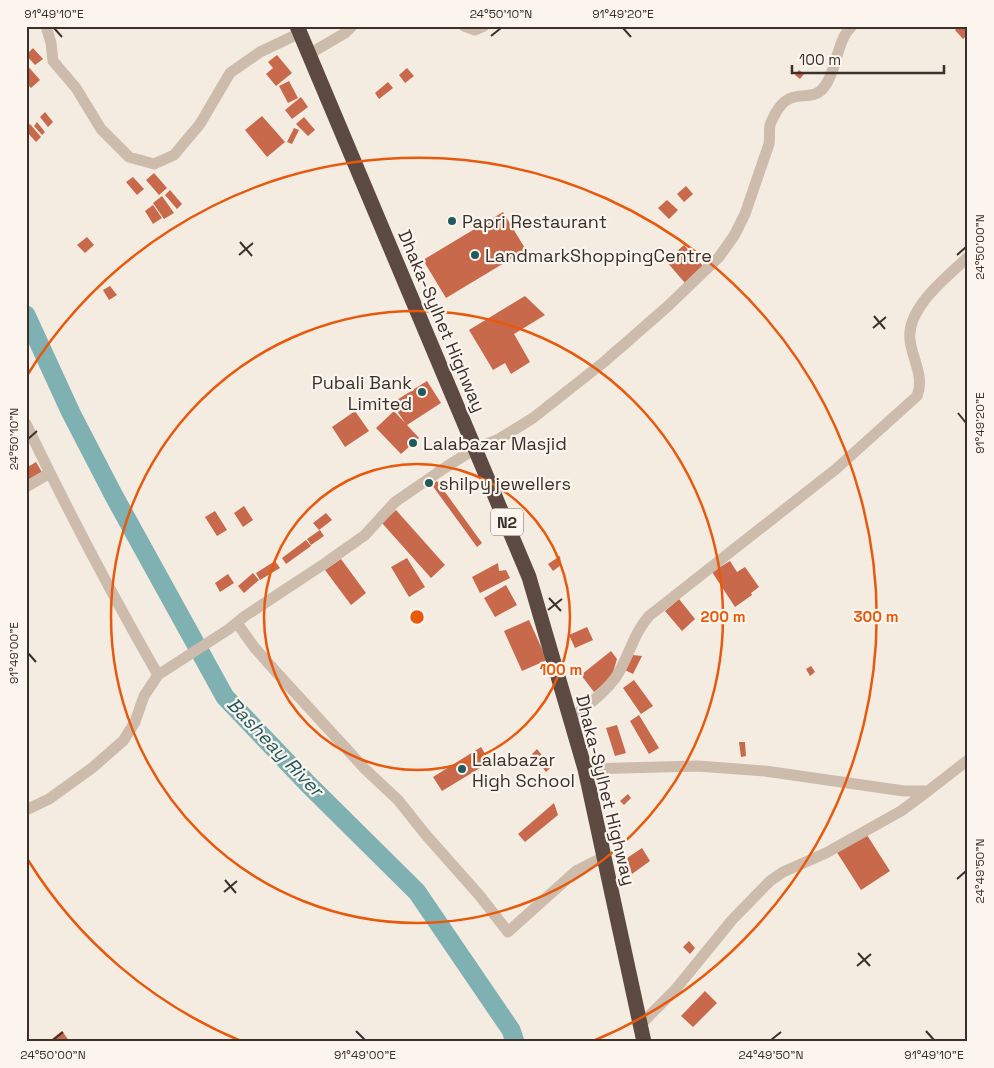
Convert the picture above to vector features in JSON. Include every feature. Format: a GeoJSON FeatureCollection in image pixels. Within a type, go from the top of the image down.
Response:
{"type":"FeatureCollection","features":[{"type":"Feature","properties":{"kind":"highway","name":"Dhaka-Sylhet Highway"},"geometry":{"type":"LineString","coordinates":[[298,30],[529,577],[584,769],[644,1042]]}},
{"type":"Feature","properties":{"kind":"street"},"geometry":{"type":"LineString","coordinates":[[46,26],[51,43],[52,61],[76,88],[101,129],[129,157],[154,164],[174,155],[200,124],[230,73],[260,52],[298,30]]}},
{"type":"Feature","properties":{"kind":"street"},"geometry":{"type":"LineString","coordinates":[[309,54],[344,33],[352,26]]}},
{"type":"Feature","properties":{"kind":"street"},"geometry":{"type":"LineString","coordinates":[[464,26],[475,30],[484,26]]}},
{"type":"Feature","properties":{"kind":"street"},"geometry":{"type":"LineString","coordinates":[[26,810],[49,799],[103,760],[123,741],[135,722],[144,696],[158,675],[357,541],[365,535],[395,502],[476,448],[499,439],[533,418],[629,341],[719,258],[734,236],[745,214],[769,144],[770,125],[780,104],[790,97],[814,94],[826,85],[835,67],[844,35],[852,26]]}},
{"type":"Feature","properties":{"kind":"street"},"geometry":{"type":"LineString","coordinates":[[571,719],[598,696],[615,678],[640,626],[649,616],[836,469],[917,396],[921,387],[910,340],[910,328],[914,316],[928,296],[968,257]]}},
{"type":"Feature","properties":{"kind":"street"},"geometry":{"type":"LineString","coordinates":[[26,424],[106,585],[158,675]]}},
{"type":"Feature","properties":{"kind":"street"},"geometry":{"type":"LineString","coordinates":[[26,487],[50,473]]}},
{"type":"Feature","properties":{"kind":"street"},"geometry":{"type":"LineString","coordinates":[[233,626],[365,769],[398,800],[480,896],[508,932],[576,871],[604,857]]}},
{"type":"Feature","properties":{"kind":"street"},"geometry":{"type":"LineString","coordinates":[[640,1025],[676,990],[732,920],[770,881],[783,872],[826,853],[900,811],[968,760]]}},
{"type":"Feature","properties":{"kind":"street"},"geometry":{"type":"LineString","coordinates":[[584,769],[698,766],[765,771],[904,791],[928,791]]}},
{"type":"Feature","properties":{"kind":"building"},"geometry":{"type":"Polygon","coordinates":[[[959,26],[968,26],[968,34],[963,39],[955,30],[959,26]]]}},
{"type":"Feature","properties":{"kind":"building"},"geometry":{"type":"Polygon","coordinates":[[[33,48],[43,59],[35,65],[26,55],[33,48]]]}},
{"type":"Feature","properties":{"kind":"building"},"geometry":{"type":"Polygon","coordinates":[[[277,55],[292,73],[276,86],[266,74],[273,68],[268,62],[277,55]]]}},
{"type":"Feature","properties":{"kind":"building"},"geometry":{"type":"Polygon","coordinates":[[[26,64],[40,80],[31,88],[26,83],[26,64]]]}},
{"type":"Feature","properties":{"kind":"building"},"geometry":{"type":"Polygon","coordinates":[[[407,68],[414,76],[405,83],[399,75],[407,68]]]}},
{"type":"Feature","properties":{"kind":"building"},"geometry":{"type":"Polygon","coordinates":[[[799,70],[804,74],[800,79],[795,75],[799,70]]]}},
{"type":"Feature","properties":{"kind":"building"},"geometry":{"type":"Polygon","coordinates":[[[289,81],[298,98],[288,103],[279,86],[289,81]]]}},
{"type":"Feature","properties":{"kind":"building"},"geometry":{"type":"Polygon","coordinates":[[[388,82],[393,88],[379,99],[375,93],[388,82]]]}},
{"type":"Feature","properties":{"kind":"building"},"geometry":{"type":"Polygon","coordinates":[[[301,97],[308,107],[292,119],[285,110],[301,97]]]}},
{"type":"Feature","properties":{"kind":"building"},"geometry":{"type":"Polygon","coordinates":[[[45,112],[53,122],[48,127],[40,117],[45,112]]]}},
{"type":"Feature","properties":{"kind":"building"},"geometry":{"type":"Polygon","coordinates":[[[262,116],[285,142],[267,157],[245,130],[262,116]]]}},
{"type":"Feature","properties":{"kind":"building"},"geometry":{"type":"Polygon","coordinates":[[[304,117],[315,130],[308,136],[296,124],[304,117]]]}},
{"type":"Feature","properties":{"kind":"building"},"geometry":{"type":"Polygon","coordinates":[[[37,122],[45,132],[42,135],[34,126],[37,122]]]}},
{"type":"Feature","properties":{"kind":"building"},"geometry":{"type":"Polygon","coordinates":[[[30,124],[41,137],[36,142],[26,131],[30,124]]]}},
{"type":"Feature","properties":{"kind":"building"},"geometry":{"type":"Polygon","coordinates":[[[294,128],[299,130],[292,144],[287,142],[294,128]]]}},
{"type":"Feature","properties":{"kind":"building"},"geometry":{"type":"Polygon","coordinates":[[[154,173],[167,188],[159,195],[146,180],[154,173]]]}},
{"type":"Feature","properties":{"kind":"building"},"geometry":{"type":"Polygon","coordinates":[[[133,177],[144,189],[137,195],[126,182],[133,177]]]}},
{"type":"Feature","properties":{"kind":"building"},"geometry":{"type":"Polygon","coordinates":[[[686,186],[693,194],[684,202],[677,194],[686,186]]]}},
{"type":"Feature","properties":{"kind":"building"},"geometry":{"type":"Polygon","coordinates":[[[170,190],[182,204],[177,209],[165,195],[170,190]]]}},
{"type":"Feature","properties":{"kind":"building"},"geometry":{"type":"Polygon","coordinates":[[[162,196],[174,213],[164,219],[153,203],[162,196]]]}},
{"type":"Feature","properties":{"kind":"building"},"geometry":{"type":"Polygon","coordinates":[[[667,200],[678,210],[669,219],[658,208],[667,200]]]}},
{"type":"Feature","properties":{"kind":"building"},"geometry":{"type":"Polygon","coordinates":[[[153,205],[162,218],[153,224],[145,211],[153,205]]]}},
{"type":"Feature","properties":{"kind":"building","name":"LandmarkShoppingCentre"},"geometry":{"type":"Polygon","coordinates":[[[503,212],[526,250],[446,298],[423,260],[503,212]]]}},
{"type":"Feature","properties":{"kind":"building"},"geometry":{"type":"Polygon","coordinates":[[[87,237],[94,245],[85,253],[77,245],[87,237]]]}},
{"type":"Feature","properties":{"kind":"building"},"geometry":{"type":"Polygon","coordinates":[[[684,245],[703,266],[685,283],[666,261],[684,245]]]}},
{"type":"Feature","properties":{"kind":"building"},"geometry":{"type":"Polygon","coordinates":[[[110,286],[117,295],[109,300],[103,290],[110,286]]]}},
{"type":"Feature","properties":{"kind":"building"},"geometry":{"type":"Polygon","coordinates":[[[525,296],[545,315],[514,334],[530,362],[511,374],[505,363],[493,370],[469,330],[525,296]]]}},
{"type":"Feature","properties":{"kind":"building"},"geometry":{"type":"Polygon","coordinates":[[[427,381],[441,403],[407,425],[419,438],[401,454],[376,428],[394,411],[405,423],[392,403],[427,381]]]}},
{"type":"Feature","properties":{"kind":"building"},"geometry":{"type":"Polygon","coordinates":[[[355,411],[369,431],[345,447],[332,427],[355,411]]]}},
{"type":"Feature","properties":{"kind":"building"},"geometry":{"type":"Polygon","coordinates":[[[36,462],[43,474],[26,483],[26,468],[36,462]]]}},
{"type":"Feature","properties":{"kind":"building"},"geometry":{"type":"Polygon","coordinates":[[[437,481],[482,543],[477,547],[432,485],[437,481]]]}},
{"type":"Feature","properties":{"kind":"building"},"geometry":{"type":"Polygon","coordinates":[[[244,506],[253,520],[243,527],[234,513],[244,506]]]}},
{"type":"Feature","properties":{"kind":"building"},"geometry":{"type":"Polygon","coordinates":[[[396,510],[445,565],[431,578],[382,523],[396,510]]]}},
{"type":"Feature","properties":{"kind":"building"},"geometry":{"type":"Polygon","coordinates":[[[215,511],[227,530],[217,536],[205,517],[215,511]]]}},
{"type":"Feature","properties":{"kind":"building"},"geometry":{"type":"Polygon","coordinates":[[[326,513],[332,520],[319,530],[313,523],[326,513]]]}},
{"type":"Feature","properties":{"kind":"building"},"geometry":{"type":"Polygon","coordinates":[[[320,530],[324,536],[311,545],[307,539],[320,530]]]}},
{"type":"Feature","properties":{"kind":"building"},"geometry":{"type":"Polygon","coordinates":[[[306,540],[311,546],[286,564],[282,558],[306,540]]]}},
{"type":"Feature","properties":{"kind":"building"},"geometry":{"type":"Polygon","coordinates":[[[560,556],[561,565],[553,571],[548,564],[560,556]]]}},
{"type":"Feature","properties":{"kind":"building"},"geometry":{"type":"Polygon","coordinates":[[[407,558],[425,587],[409,597],[391,567],[407,558]]]}},
{"type":"Feature","properties":{"kind":"building"},"geometry":{"type":"Polygon","coordinates":[[[341,559],[366,593],[351,605],[325,570],[341,559]]]}},
{"type":"Feature","properties":{"kind":"building"},"geometry":{"type":"Polygon","coordinates":[[[275,561],[280,568],[260,580],[256,573],[275,561]]]}},
{"type":"Feature","properties":{"kind":"building"},"geometry":{"type":"Polygon","coordinates":[[[730,561],[737,572],[745,567],[759,587],[751,593],[752,595],[735,607],[712,572],[730,561]]]}},
{"type":"Feature","properties":{"kind":"building"},"geometry":{"type":"Polygon","coordinates":[[[498,563],[499,571],[506,570],[510,578],[480,593],[472,577],[498,563]]]}},
{"type":"Feature","properties":{"kind":"building"},"geometry":{"type":"Polygon","coordinates":[[[253,573],[259,580],[244,593],[238,586],[253,573]]]}},
{"type":"Feature","properties":{"kind":"building"},"geometry":{"type":"Polygon","coordinates":[[[228,574],[234,583],[220,592],[215,583],[228,574]]]}},
{"type":"Feature","properties":{"kind":"building"},"geometry":{"type":"Polygon","coordinates":[[[506,585],[517,605],[495,617],[484,598],[506,585]]]}},
{"type":"Feature","properties":{"kind":"building"},"geometry":{"type":"Polygon","coordinates":[[[679,599],[695,619],[682,631],[665,611],[679,599]]]}},
{"type":"Feature","properties":{"kind":"building"},"geometry":{"type":"Polygon","coordinates":[[[529,620],[547,660],[522,671],[504,631],[529,620]]]}},
{"type":"Feature","properties":{"kind":"building"},"geometry":{"type":"Polygon","coordinates":[[[587,627],[593,640],[575,648],[569,635],[587,627]]]}},
{"type":"Feature","properties":{"kind":"building"},"geometry":{"type":"Polygon","coordinates":[[[611,651],[617,659],[611,679],[594,692],[581,675],[611,651]]]}},
{"type":"Feature","properties":{"kind":"building"},"geometry":{"type":"Polygon","coordinates":[[[633,655],[642,656],[633,674],[625,670],[633,655]]]}},
{"type":"Feature","properties":{"kind":"building"},"geometry":{"type":"Polygon","coordinates":[[[811,666],[815,672],[810,676],[806,669],[811,666]]]}},
{"type":"Feature","properties":{"kind":"building"},"geometry":{"type":"Polygon","coordinates":[[[634,680],[653,706],[641,714],[623,688],[634,680]]]}},
{"type":"Feature","properties":{"kind":"building"},"geometry":{"type":"Polygon","coordinates":[[[639,715],[659,748],[649,754],[630,721],[639,715]]]}},
{"type":"Feature","properties":{"kind":"building"},"geometry":{"type":"Polygon","coordinates":[[[617,725],[626,753],[615,756],[606,728],[617,725]]]}},
{"type":"Feature","properties":{"kind":"building"},"geometry":{"type":"Polygon","coordinates":[[[739,742],[745,742],[746,756],[741,757],[739,742]]]}},
{"type":"Feature","properties":{"kind":"building","name":"Lalabazar High School"},"geometry":{"type":"Polygon","coordinates":[[[481,747],[490,762],[442,791],[433,777],[481,747]]]}},
{"type":"Feature","properties":{"kind":"building"},"geometry":{"type":"Polygon","coordinates":[[[537,749],[551,767],[546,772],[532,754],[537,749]]]}},
{"type":"Feature","properties":{"kind":"building"},"geometry":{"type":"Polygon","coordinates":[[[628,794],[631,798],[624,805],[620,801],[628,794]]]}},
{"type":"Feature","properties":{"kind":"building"},"geometry":{"type":"Polygon","coordinates":[[[554,803],[558,815],[525,842],[518,834],[554,803]]]}},
{"type":"Feature","properties":{"kind":"building"},"geometry":{"type":"Polygon","coordinates":[[[865,832],[890,871],[861,890],[836,851],[865,832]]]}},
{"type":"Feature","properties":{"kind":"building"},"geometry":{"type":"Polygon","coordinates":[[[642,848],[650,861],[632,874],[627,858],[642,848]]]}},
{"type":"Feature","properties":{"kind":"building"},"geometry":{"type":"Polygon","coordinates":[[[689,941],[695,948],[690,954],[683,947],[689,941]]]}},
{"type":"Feature","properties":{"kind":"building"},"geometry":{"type":"Polygon","coordinates":[[[705,991],[717,1003],[693,1027],[681,1016],[705,991]]]}},
{"type":"Feature","properties":{"kind":"building"},"geometry":{"type":"Polygon","coordinates":[[[62,1031],[70,1042],[48,1042],[62,1031]]]}},
{"type":"Feature","properties":{"kind":"waterway","name":"Basheay River"},"geometry":{"type":"LineString","coordinates":[[26,315],[71,413],[114,496],[225,697],[308,784],[417,892],[511,1030],[515,1042]]}},
{"type":"Feature","properties":{"kind":"place","name":"Papri Restaurant"},"geometry":{"type":"Point","coordinates":[452,221]}},
{"type":"Feature","properties":{"kind":"place","name":"LandmarkShoppingCentre"},"geometry":{"type":"Point","coordinates":[475,255]}},
{"type":"Feature","properties":{"kind":"place","name":"Pubali Bank Limited"},"geometry":{"type":"Point","coordinates":[422,392]}},
{"type":"Feature","properties":{"kind":"place","name":"Lalabazar Masjid"},"geometry":{"type":"Point","coordinates":[413,443]}},
{"type":"Feature","properties":{"kind":"place","name":"shilpy jewellers"},"geometry":{"type":"Point","coordinates":[429,483]}},
{"type":"Feature","properties":{"kind":"place","name":"Lalabazar High School"},"geometry":{"type":"Point","coordinates":[462,769]}}]}
